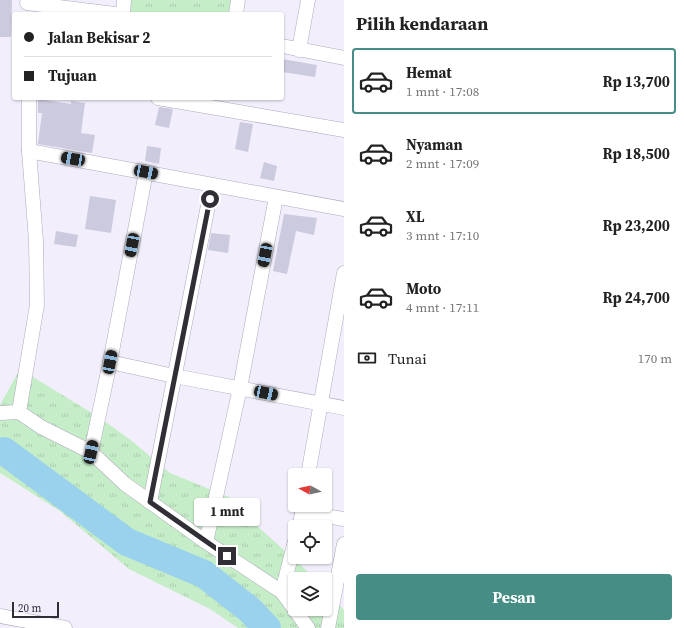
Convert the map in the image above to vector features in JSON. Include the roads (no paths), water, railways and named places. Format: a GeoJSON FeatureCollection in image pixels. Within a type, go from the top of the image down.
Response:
{"type":"FeatureCollection","features":[{"type":"Feature","properties":{"kind":"street"},"geometry":{"type":"LineString","coordinates":[[123,12],[124,0]]}},
{"type":"Feature","properties":{"kind":"street"},"geometry":{"type":"LineString","coordinates":[[236,12],[238,0]]}},
{"type":"Feature","properties":{"kind":"street"},"geometry":{"type":"LineString","coordinates":[[299,50],[308,0]]}},
{"type":"Feature","properties":{"kind":"street"},"geometry":{"type":"LineString","coordinates":[[27,6],[93,12]]}},
{"type":"Feature","properties":{"kind":"street"},"geometry":{"type":"LineString","coordinates":[[284,46],[344,58]]}},
{"type":"Feature","properties":{"kind":"street"},"geometry":{"type":"LineString","coordinates":[[19,412],[37,305],[36,241],[29,151],[30,100]]}},
{"type":"Feature","properties":{"kind":"street"},"geometry":{"type":"LineString","coordinates":[[170,100],[344,130]]}},
{"type":"Feature","properties":{"kind":"street"},"geometry":{"type":"LineString","coordinates":[[29,151],[344,209]]}},
{"type":"Feature","properties":{"kind":"street"},"geometry":{"type":"LineString","coordinates":[[91,452],[110,362],[146,172]]}},
{"type":"Feature","properties":{"kind":"street"},"geometry":{"type":"LineString","coordinates":[[150,502],[212,185]]}},
{"type":"Feature","properties":{"kind":"street"},"geometry":{"type":"LineString","coordinates":[[206,542],[240,388],[276,197]]}},
{"type":"Feature","properties":{"kind":"street"},"geometry":{"type":"LineString","coordinates":[[309,468],[344,273]]}},
{"type":"Feature","properties":{"kind":"street"},"geometry":{"type":"LineString","coordinates":[[110,362],[174,376],[344,408]]}},
{"type":"Feature","properties":{"kind":"street"},"geometry":{"type":"LineString","coordinates":[[0,413],[19,412],[41,427],[91,452],[126,484],[150,502],[206,542],[282,592],[308,628]]}},
{"type":"Feature","properties":{"kind":"street"},"geometry":{"type":"LineString","coordinates":[[318,512],[344,519]]}},
{"type":"Feature","properties":{"kind":"street"},"geometry":{"type":"LineString","coordinates":[[328,628],[344,544]]}},
{"type":"Feature","properties":{"kind":"street"},"geometry":{"type":"LineString","coordinates":[[282,592],[289,564]]}},
{"type":"Feature","properties":{"kind":"street"},"geometry":{"type":"LineString","coordinates":[[0,616],[65,628]]}},
{"type":"Feature","properties":{"kind":"waterway"},"geometry":{"type":"LineString","coordinates":[[4,451],[127,542],[204,574],[250,610],[267,628]]}}]}
